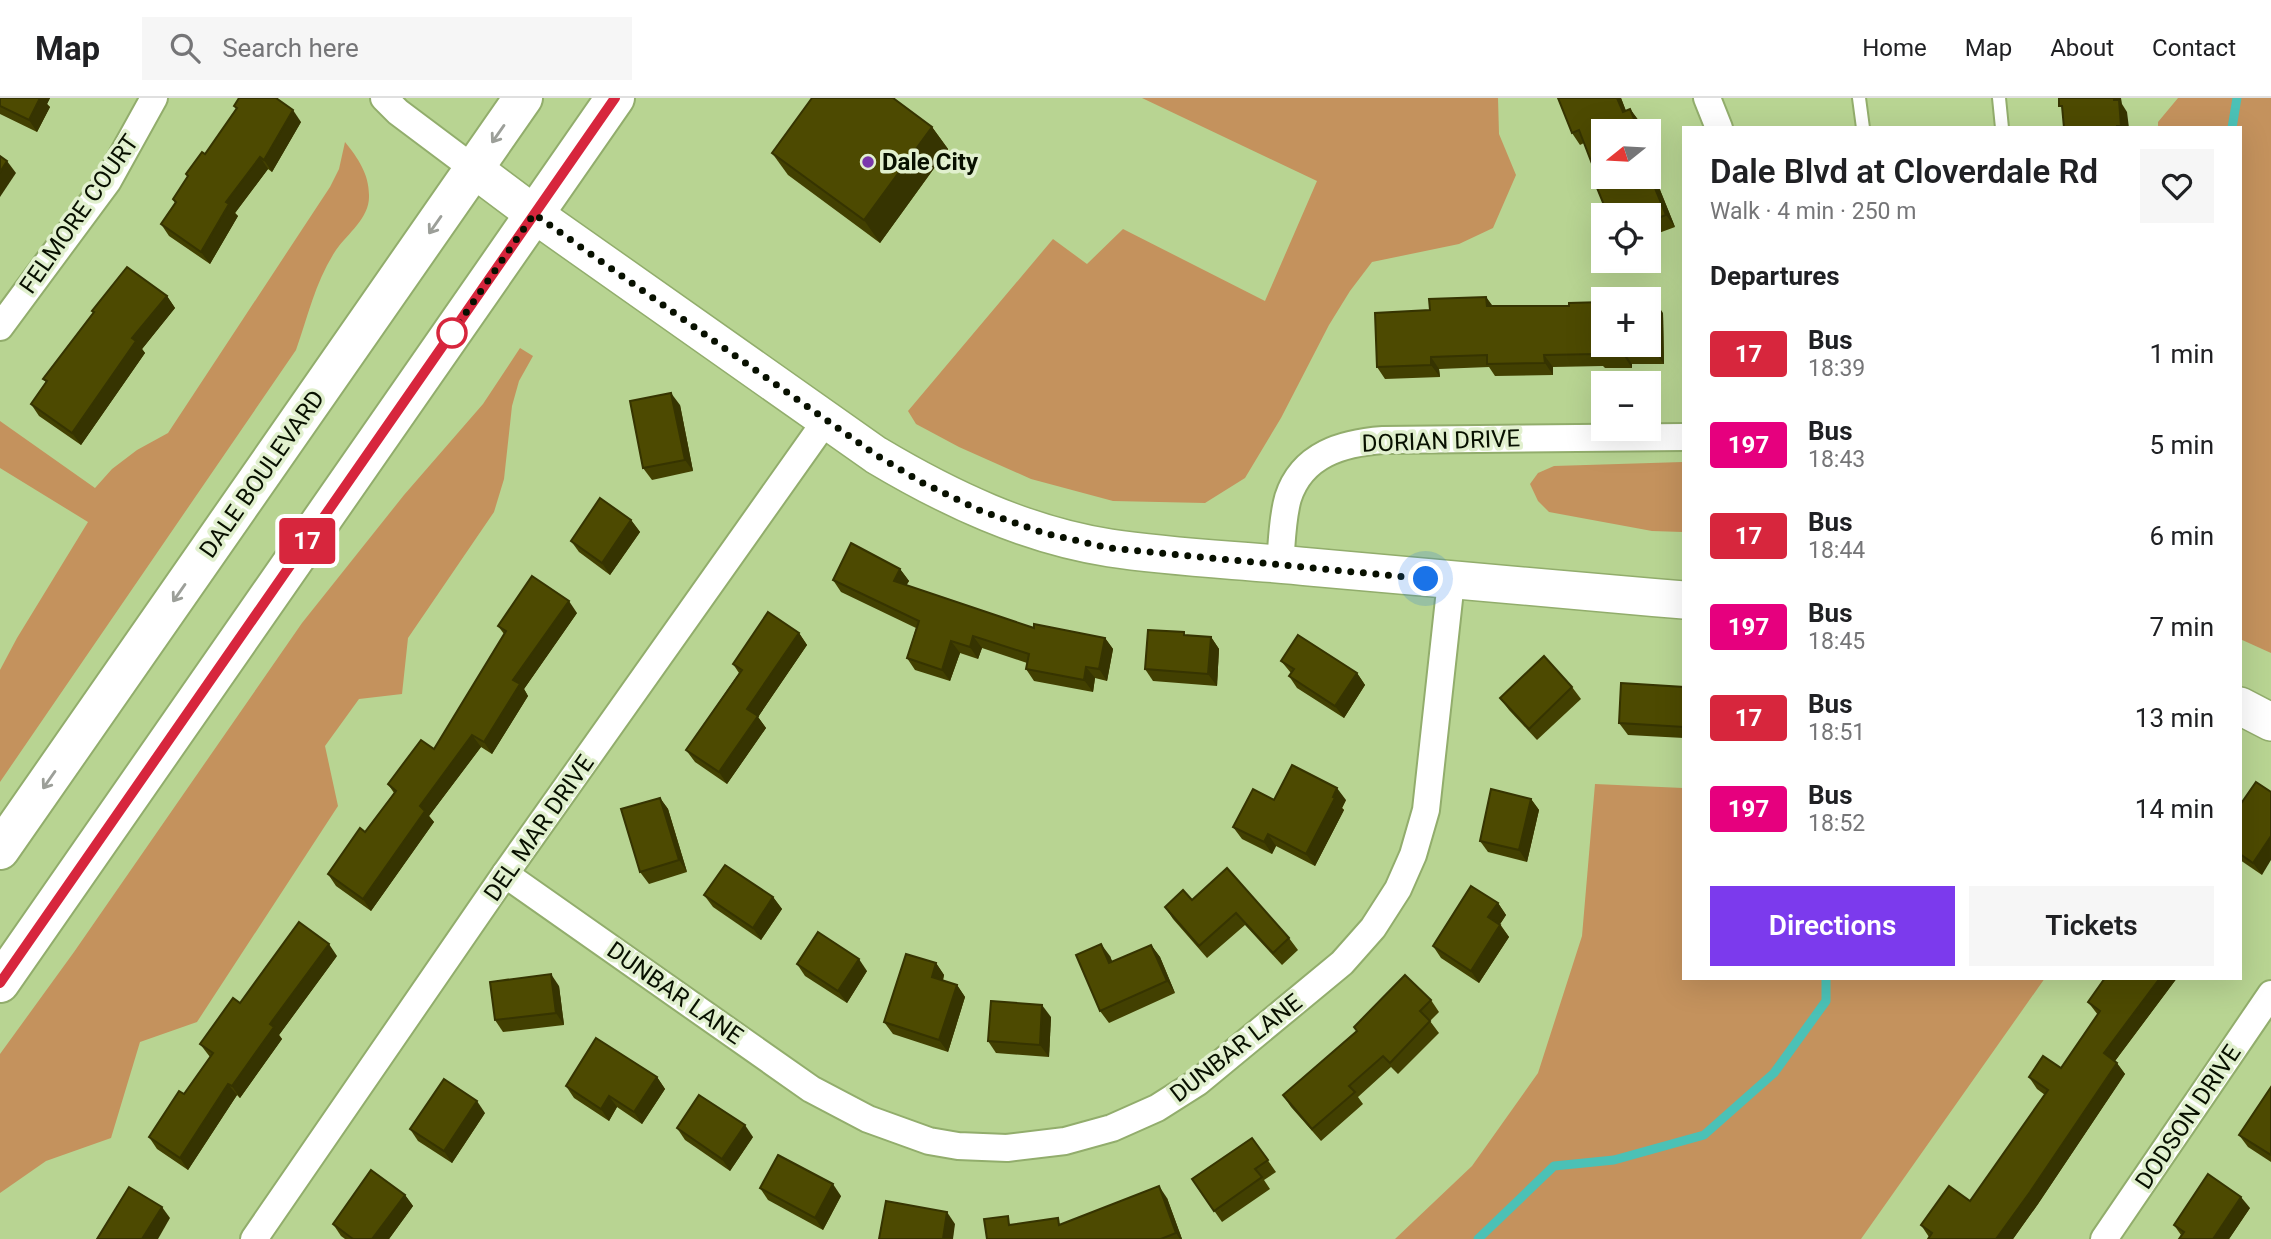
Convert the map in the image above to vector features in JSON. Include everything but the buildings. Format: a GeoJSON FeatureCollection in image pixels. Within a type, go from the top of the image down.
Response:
{"type":"FeatureCollection","features":[{"type":"Feature","properties":{"kind":"main road","name":"DALE BOULEVARD"},"geometry":{"type":"LineString","coordinates":[[0,850],[523,98]]}},
{"type":"Feature","properties":{"kind":"main road"},"geometry":{"type":"LineString","coordinates":[[0,983],[615,98]]}},
{"type":"Feature","properties":{"kind":"street","name":"FELMORE COURT"},"geometry":{"type":"LineString","coordinates":[[0,327],[108,181],[154,98]]}},
{"type":"Feature","properties":{"kind":"street"},"geometry":{"type":"LineString","coordinates":[[384,98],[398,112],[534,214],[876,455],[921,482],[981,511],[1044,533],[1109,548],[1682,600]]}},
{"type":"Feature","properties":{"kind":"street"},"geometry":{"type":"LineString","coordinates":[[1707,98],[1718,126]]}},
{"type":"Feature","properties":{"kind":"street","name":"DEL MAR DRIVE"},"geometry":{"type":"LineString","coordinates":[[254,1239],[505,874],[827,419]]}},
{"type":"Feature","properties":{"kind":"street","name":"DORIAN DRIVE"},"geometry":{"type":"LineString","coordinates":[[1280,564],[1288,499],[1293,486],[1318,458],[1343,444],[1383,440],[1682,437]]}},
{"type":"Feature","properties":{"kind":"street","name":"DUNBAR LANE"},"geometry":{"type":"LineString","coordinates":[[505,874],[811,1089],[868,1119],[929,1141],[958,1146],[1007,1148],[1065,1141],[1112,1128],[1157,1108],[1198,1082],[1342,963],[1373,928],[1398,889],[1413,855],[1426,810],[1451,581]]}},
{"type":"Feature","properties":{"kind":"street"},"geometry":{"type":"LineString","coordinates":[[2242,707],[2271,722]]}},
{"type":"Feature","properties":{"kind":"street","name":"DODSON DRIVE"},"geometry":{"type":"LineString","coordinates":[[2104,1239],[2271,994]]}},
{"type":"Feature","properties":{"kind":"lane"},"geometry":{"type":"LineString","coordinates":[[1859,98],[1863,126]]}},
{"type":"Feature","properties":{"kind":"lane"},"geometry":{"type":"LineString","coordinates":[[1999,98],[2002,126]]}},
{"type":"Feature","properties":{"kind":"shaded area"},"geometry":{"type":"Polygon","coordinates":[[[1142,98],[1498,98],[1499,134],[1516,175],[1493,228],[1459,244],[1372,262],[1329,325],[1281,418],[1245,478],[1205,503],[1113,501],[1031,479],[959,447],[916,424],[908,411],[1053,239],[1087,264],[1123,229],[1265,301],[1317,181],[1142,98]]]}},
{"type":"Feature","properties":{"kind":"shaded area"},"geometry":{"type":"Polygon","coordinates":[[[2178,98],[2271,98],[2271,653],[2242,640],[2242,126],[2158,126],[2158,122],[2178,98]]]}},
{"type":"Feature","properties":{"kind":"shaded area"},"geometry":{"type":"Polygon","coordinates":[[[345,142],[365,173],[369,187],[368,203],[362,218],[336,250],[323,274],[296,350],[0,782],[0,670],[88,522],[0,468],[0,421],[95,488],[112,469],[137,450],[168,433],[330,187],[339,169],[345,142]]]}},
{"type":"Feature","properties":{"kind":"shaded area"},"geometry":{"type":"Polygon","coordinates":[[[520,348],[533,356],[519,381],[512,406],[504,479],[494,512],[408,638],[402,694],[359,699],[325,746],[338,806],[197,1022],[140,1042],[111,1138],[46,1161],[0,1193],[0,1054],[302,623],[404,495],[483,404],[520,348]]]}},
{"type":"Feature","properties":{"kind":"shaded area"},"geometry":{"type":"Polygon","coordinates":[[[1682,462],[1682,532],[1652,531],[1549,512],[1538,501],[1530,484],[1538,473],[1554,466],[1682,462]]]}},
{"type":"Feature","properties":{"kind":"shaded area"},"geometry":{"type":"Polygon","coordinates":[[[1595,784],[1682,788],[1682,980],[2044,980],[1861,1239],[1395,1239],[1472,1166],[1538,1073],[1582,936],[1595,784]]]}},
{"type":"Feature","properties":{"kind":"waterway"},"geometry":{"type":"LineString","coordinates":[[2232,126],[2237,98]]}},
{"type":"Feature","properties":{"kind":"waterway"},"geometry":{"type":"LineString","coordinates":[[1478,1239],[1554,1166],[1614,1160],[1704,1135],[1774,1073],[1826,1001],[1826,980]]}},
{"type":"Feature","properties":{"kind":"bus line","name":"17"},"geometry":{"type":"LineString","coordinates":[[0,983],[615,98]]}},
{"type":"Feature","properties":{"kind":"place","name":"Dale City"},"geometry":{"type":"Point","coordinates":[868,162]}},
{"type":"Feature","properties":{"kind":"route"},"geometry":{"type":"LineString","coordinates":[[452,333],[534,214],[876,455],[921,482],[981,511],[1044,533],[1109,548],[1426,579]]}}]}
